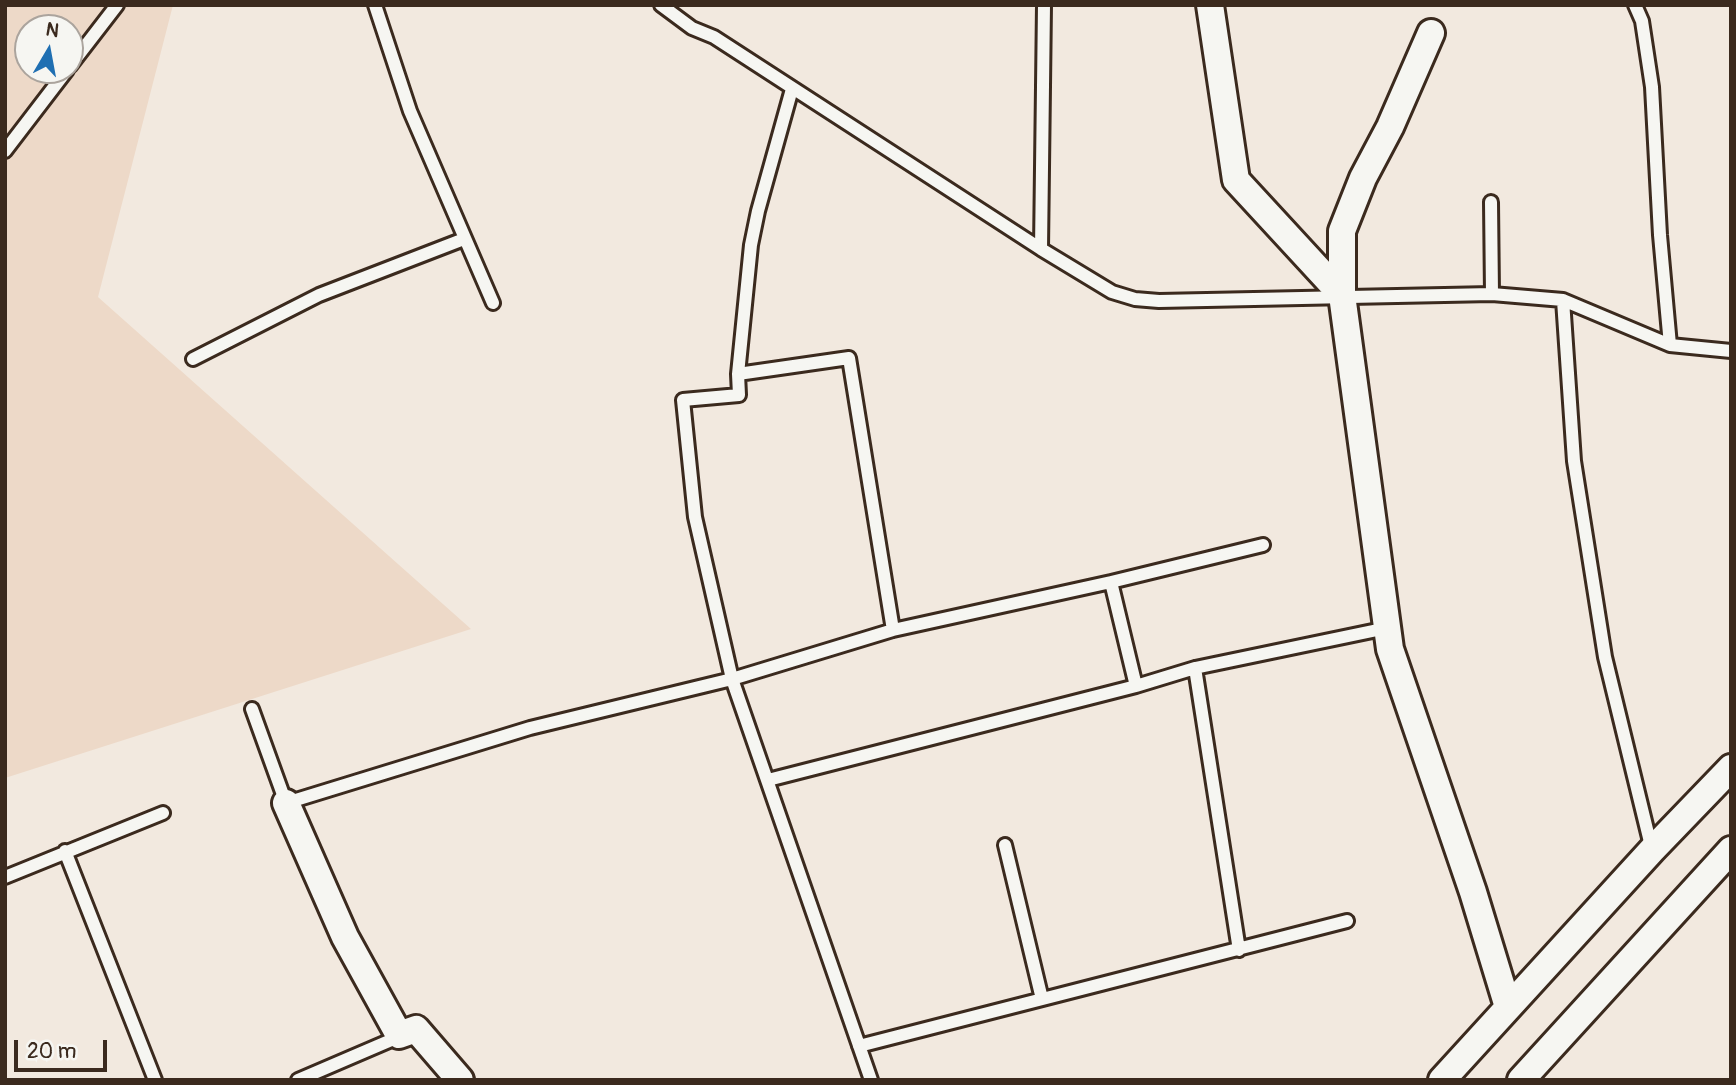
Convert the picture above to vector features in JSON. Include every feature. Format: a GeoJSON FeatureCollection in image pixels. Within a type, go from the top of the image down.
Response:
{"type":"FeatureCollection","features":[{"type":"Feature","properties":{"kind":"street"},"geometry":{"type":"LineString","coordinates":[[1210,5],[1236,180],[1342,295]]}},
{"type":"Feature","properties":{"kind":"street"},"geometry":{"type":"LineString","coordinates":[[1431,33],[1390,127],[1363,178],[1342,231],[1342,295],[1390,649],[1473,892],[1508,1007]]}},
{"type":"Feature","properties":{"kind":"street"},"geometry":{"type":"LineString","coordinates":[[1442,1080],[1652,850],[1731,768]]}},
{"type":"Feature","properties":{"kind":"street"},"geometry":{"type":"LineString","coordinates":[[286,803],[345,937],[400,1035],[416,1029],[460,1080]]}},
{"type":"Feature","properties":{"kind":"street"},"geometry":{"type":"LineString","coordinates":[[1529,1076],[1731,850]]}},
{"type":"Feature","properties":{"kind":"lane"},"geometry":{"type":"LineString","coordinates":[[84,48],[117,5]]}},
{"type":"Feature","properties":{"kind":"lane"},"geometry":{"type":"LineString","coordinates":[[375,5],[410,111],[493,303]]}},
{"type":"Feature","properties":{"kind":"lane"},"geometry":{"type":"LineString","coordinates":[[661,5],[692,28],[714,37],[1112,292],[1135,299],[1159,301],[1342,295],[1492,294],[1563,300],[1670,345],[1731,351]]}},
{"type":"Feature","properties":{"kind":"lane"},"geometry":{"type":"LineString","coordinates":[[1041,248],[1044,5]]}},
{"type":"Feature","properties":{"kind":"lane"},"geometry":{"type":"LineString","coordinates":[[1635,5],[1642,21],[1652,87],[1660,235],[1670,345]]}},
{"type":"Feature","properties":{"kind":"lane"},"geometry":{"type":"LineString","coordinates":[[5,151],[57,84]]}},
{"type":"Feature","properties":{"kind":"lane"},"geometry":{"type":"LineString","coordinates":[[792,89],[751,245],[738,374],[739,395],[683,400],[695,517],[732,679],[871,1080]]}},
{"type":"Feature","properties":{"kind":"lane"},"geometry":{"type":"LineString","coordinates":[[1491,202],[1492,294]]}},
{"type":"Feature","properties":{"kind":"lane"},"geometry":{"type":"LineString","coordinates":[[193,359],[319,295],[464,239]]}},
{"type":"Feature","properties":{"kind":"lane"},"geometry":{"type":"LineString","coordinates":[[1563,300],[1574,461],[1605,657],[1652,850]]}},
{"type":"Feature","properties":{"kind":"lane"},"geometry":{"type":"LineString","coordinates":[[738,374],[849,358],[892,630]]}},
{"type":"Feature","properties":{"kind":"lane"},"geometry":{"type":"LineString","coordinates":[[252,709],[286,803],[530,728],[732,679],[892,630],[1111,582],[1263,545]]}},
{"type":"Feature","properties":{"kind":"lane"},"geometry":{"type":"LineString","coordinates":[[1111,582],[1136,686]]}},
{"type":"Feature","properties":{"kind":"lane"},"geometry":{"type":"LineString","coordinates":[[768,779],[1136,686],[1195,668],[1387,628]]}},
{"type":"Feature","properties":{"kind":"lane"},"geometry":{"type":"LineString","coordinates":[[1195,668],[1238,950]]}},
{"type":"Feature","properties":{"kind":"lane"},"geometry":{"type":"LineString","coordinates":[[5,877],[163,813]]}},
{"type":"Feature","properties":{"kind":"lane"},"geometry":{"type":"LineString","coordinates":[[1005,845],[1042,999]]}},
{"type":"Feature","properties":{"kind":"lane"},"geometry":{"type":"LineString","coordinates":[[65,851],[155,1080]]}},
{"type":"Feature","properties":{"kind":"lane"},"geometry":{"type":"LineString","coordinates":[[859,1046],[1347,920]]}},
{"type":"Feature","properties":{"kind":"lane"},"geometry":{"type":"LineString","coordinates":[[298,1080],[416,1029]]}},
{"type":"Feature","properties":{"kind":"shaded area"},"geometry":{"type":"Polygon","coordinates":[[[5,5],[173,5],[98,297],[471,629],[5,778],[5,5]]]}}]}
